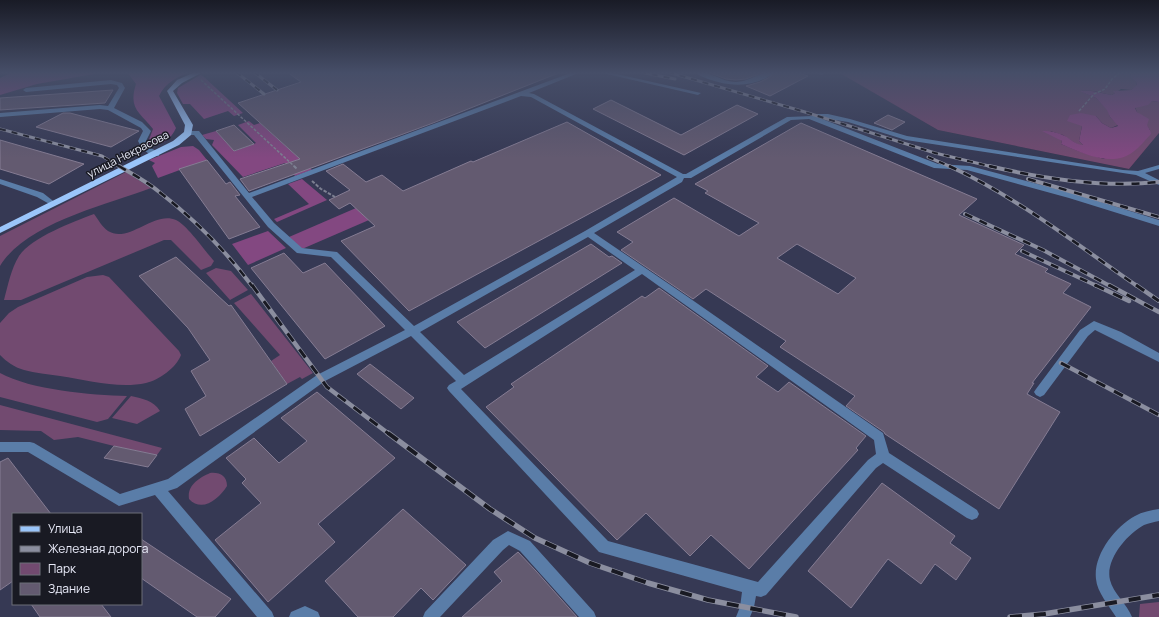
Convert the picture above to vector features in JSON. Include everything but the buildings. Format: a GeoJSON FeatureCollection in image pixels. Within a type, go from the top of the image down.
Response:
{"type":"FeatureCollection","features":[{"type":"Feature","properties":{"kind":"main road","name":"улица Некрасова"},"geometry":{"type":"LineString","coordinates":[[0,230],[156,154],[176,142],[188,133],[189,125],[176,101]]}},
{"type":"Feature","properties":{"kind":"lane"},"geometry":{"type":"LineString","coordinates":[[110,108],[114,101]]}},
{"type":"Feature","properties":{"kind":"lane"},"geometry":{"type":"LineString","coordinates":[[247,196],[502,101]]}},
{"type":"Feature","properties":{"kind":"lane"},"geometry":{"type":"LineString","coordinates":[[543,101],[682,176],[688,176],[789,118],[827,115],[906,138],[1138,173],[1159,183]]}},
{"type":"Feature","properties":{"kind":"lane"},"geometry":{"type":"LineString","coordinates":[[0,115],[100,107],[110,108],[116,114],[143,125],[147,131],[142,141],[145,148],[156,154]]}},
{"type":"Feature","properties":{"kind":"lane"},"geometry":{"type":"LineString","coordinates":[[810,117],[938,166],[967,168],[1072,196],[1159,223]]}},
{"type":"Feature","properties":{"kind":"lane"},"geometry":{"type":"LineString","coordinates":[[188,133],[196,134],[271,225],[300,251],[334,254],[463,381]]}},
{"type":"Feature","properties":{"kind":"lane"},"geometry":{"type":"LineString","coordinates":[[1138,173],[1159,167]]}},
{"type":"Feature","properties":{"kind":"lane"},"geometry":{"type":"LineString","coordinates":[[0,446],[30,447],[119,500],[172,484],[321,378],[413,331],[680,180],[682,176]]}},
{"type":"Feature","properties":{"kind":"lane"},"geometry":{"type":"LineString","coordinates":[[0,181],[40,195],[53,204]]}},
{"type":"Feature","properties":{"kind":"lane"},"geometry":{"type":"LineString","coordinates":[[588,233],[685,299],[879,437],[883,456],[972,514]]}},
{"type":"Feature","properties":{"kind":"lane"},"geometry":{"type":"LineString","coordinates":[[642,270],[452,388],[604,547],[761,590],[872,464],[883,456]]}},
{"type":"Feature","properties":{"kind":"lane"},"geometry":{"type":"LineString","coordinates":[[1040,392],[1084,333],[1094,325],[1117,335],[1159,358]]}},
{"type":"Feature","properties":{"kind":"lane"},"geometry":{"type":"LineString","coordinates":[[157,488],[267,617]]}},
{"type":"Feature","properties":{"kind":"lane"},"geometry":{"type":"LineString","coordinates":[[1125,617],[1103,580],[1105,563],[1110,551],[1122,536],[1140,521],[1159,515]]}},
{"type":"Feature","properties":{"kind":"lane"},"geometry":{"type":"LineString","coordinates":[[430,617],[498,545],[508,538],[525,546],[588,617]]}},
{"type":"Feature","properties":{"kind":"lane"},"geometry":{"type":"LineString","coordinates":[[743,617],[747,608],[750,587]]}},
{"type":"Feature","properties":{"kind":"lane"},"geometry":{"type":"LineString","coordinates":[[296,617],[305,613],[313,617]]}},
{"type":"Feature","properties":{"kind":"path"},"geometry":{"type":"LineString","coordinates":[[222,101],[321,190],[335,197]]}},
{"type":"Feature","properties":{"kind":"path"},"geometry":{"type":"LineString","coordinates":[[1078,111],[1088,101]]}},
{"type":"Feature","properties":{"kind":"shaded area"},"geometry":{"type":"Polygon","coordinates":[[[0,101],[888,101],[938,130],[1129,169],[1159,133],[1159,617],[0,617],[0,101]]]}},
{"type":"Feature","properties":{"kind":"shaded area"},"geometry":{"type":"Polygon","coordinates":[[[133,101],[162,101],[176,128],[171,136],[160,144],[147,145],[153,129],[134,105],[133,101]]]}},
{"type":"Feature","properties":{"kind":"shaded area"},"geometry":{"type":"Polygon","coordinates":[[[181,101],[230,101],[243,113],[234,116],[228,111],[204,119],[190,104],[183,104],[181,101]]]}},
{"type":"Feature","properties":{"kind":"shaded area"},"geometry":{"type":"Polygon","coordinates":[[[1099,101],[1159,101],[1159,102],[1152,101],[1148,105],[1135,108],[1137,112],[1149,119],[1147,125],[1151,134],[1140,146],[1125,157],[1107,159],[1087,155],[1061,144],[1062,141],[1042,131],[1059,134],[1080,145],[1083,145],[1079,141],[1082,126],[1067,121],[1070,115],[1081,113],[1096,116],[1102,123],[1111,128],[1118,126],[1110,117],[1107,110],[1099,101]]]}},
{"type":"Feature","properties":{"kind":"shaded area"},"geometry":{"type":"Polygon","coordinates":[[[249,121],[254,125],[260,123],[312,170],[295,176],[285,163],[243,177],[212,145],[214,140],[206,139],[202,135],[216,131],[235,151],[256,143],[238,125],[249,121]]]}},
{"type":"Feature","properties":{"kind":"shaded area"},"geometry":{"type":"Polygon","coordinates":[[[193,146],[199,150],[207,160],[158,178],[152,166],[155,163],[149,160],[181,147],[193,146]]]}},
{"type":"Feature","properties":{"kind":"shaded area"},"geometry":{"type":"Polygon","coordinates":[[[302,179],[327,200],[277,222],[274,219],[309,204],[288,184],[302,179]]]}},
{"type":"Feature","properties":{"kind":"shaded area"},"geometry":{"type":"Polygon","coordinates":[[[356,208],[369,220],[302,249],[289,237],[356,208]]]}},
{"type":"Feature","properties":{"kind":"shaded area"},"geometry":{"type":"Polygon","coordinates":[[[268,231],[286,248],[248,265],[232,244],[268,231]]]}},
{"type":"Feature","properties":{"kind":"green space"},"geometry":{"type":"Polygon","coordinates":[[[888,101],[1099,101],[1108,110],[1110,117],[1118,125],[1111,128],[1102,123],[1096,116],[1082,126],[1079,141],[1083,145],[1078,145],[1063,135],[1050,131],[1062,141],[1061,144],[1104,159],[1150,130],[1135,107],[1152,101],[1159,102],[1159,133],[1129,169],[938,130],[888,101]]]}},
{"type":"Feature","properties":{"kind":"green space"},"geometry":{"type":"Polygon","coordinates":[[[126,172],[151,188],[68,217],[47,227],[28,238],[12,251],[0,266],[0,236],[126,172]]]}},
{"type":"Feature","properties":{"kind":"green space"},"geometry":{"type":"Polygon","coordinates":[[[94,214],[108,231],[116,234],[133,231],[159,219],[168,218],[176,220],[190,233],[214,261],[211,266],[201,270],[171,240],[164,240],[21,300],[4,300],[14,266],[19,256],[25,249],[43,236],[94,214]]]}},
{"type":"Feature","properties":{"kind":"green space"},"geometry":{"type":"Polygon","coordinates":[[[216,268],[231,271],[248,290],[230,300],[206,273],[216,268]]]}},
{"type":"Feature","properties":{"kind":"green space"},"geometry":{"type":"Polygon","coordinates":[[[103,275],[109,277],[179,351],[181,355],[179,360],[166,373],[146,383],[135,385],[103,383],[24,370],[11,364],[0,355],[0,323],[9,313],[18,307],[87,277],[103,275]]]}},
{"type":"Feature","properties":{"kind":"green space"},"geometry":{"type":"Polygon","coordinates":[[[251,294],[313,373],[302,379],[300,377],[287,384],[271,361],[280,355],[234,303],[251,294]]]}},
{"type":"Feature","properties":{"kind":"green space"},"geometry":{"type":"Polygon","coordinates":[[[0,373],[28,384],[44,387],[79,393],[127,396],[108,419],[97,422],[0,397],[0,373]]]}},
{"type":"Feature","properties":{"kind":"green space"},"geometry":{"type":"Polygon","coordinates":[[[131,396],[151,402],[160,411],[137,424],[112,418],[131,396]]]}},
{"type":"Feature","properties":{"kind":"green space"},"geometry":{"type":"Polygon","coordinates":[[[0,405],[162,448],[157,455],[78,437],[54,440],[41,431],[0,430],[0,405]]]}},
{"type":"Feature","properties":{"kind":"green space"},"geometry":{"type":"Polygon","coordinates":[[[210,473],[222,475],[226,480],[227,486],[215,500],[210,503],[199,505],[194,503],[189,499],[192,486],[202,477],[210,473]]]}},
{"type":"Feature","properties":{"kind":"green space"},"geometry":{"type":"Polygon","coordinates":[[[1159,602],[1159,617],[1139,617],[1140,604],[1159,602]]]}},
{"type":"Feature","properties":{"kind":"railway"},"geometry":{"type":"LineString","coordinates":[[767,101],[935,153],[993,167]]}},
{"type":"Feature","properties":{"kind":"railway"},"geometry":{"type":"LineString","coordinates":[[0,129],[102,156],[120,167]]}},
{"type":"Feature","properties":{"kind":"railway"},"geometry":{"type":"LineString","coordinates":[[928,157],[951,167]]}},
{"type":"Feature","properties":{"kind":"railway"},"geometry":{"type":"LineString","coordinates":[[119,166],[153,187],[184,212],[220,248],[252,286]]}},
{"type":"Feature","properties":{"kind":"railway"},"geometry":{"type":"LineString","coordinates":[[949,166],[974,178],[1046,222],[1137,286]]}},
{"type":"Feature","properties":{"kind":"railway"},"geometry":{"type":"LineString","coordinates":[[989,166],[1031,175],[1095,183],[1138,184],[1159,182]]}},
{"type":"Feature","properties":{"kind":"railway"},"geometry":{"type":"LineString","coordinates":[[1028,179],[1159,217]]}},
{"type":"Feature","properties":{"kind":"railway"},"geometry":{"type":"LineString","coordinates":[[965,214],[1043,250],[1110,286]]}},
{"type":"Feature","properties":{"kind":"railway"},"geometry":{"type":"LineString","coordinates":[[1022,251],[1097,286]]}},
{"type":"Feature","properties":{"kind":"railway"},"geometry":{"type":"LineString","coordinates":[[252,285],[327,387],[389,434]]}},
{"type":"Feature","properties":{"kind":"railway"},"geometry":{"type":"LineString","coordinates":[[1095,285],[1129,301]]}},
{"type":"Feature","properties":{"kind":"railway"},"geometry":{"type":"LineString","coordinates":[[1109,285],[1159,312]]}},
{"type":"Feature","properties":{"kind":"railway"},"geometry":{"type":"LineString","coordinates":[[1136,285],[1159,301]]}},
{"type":"Feature","properties":{"kind":"railway"},"geometry":{"type":"LineString","coordinates":[[1061,363],[1159,415]]}},
{"type":"Feature","properties":{"kind":"railway"},"geometry":{"type":"LineString","coordinates":[[388,433],[490,509],[535,538],[590,563],[648,583],[708,600],[796,617]]}},
{"type":"Feature","properties":{"kind":"railway"},"geometry":{"type":"LineString","coordinates":[[1010,617],[1044,614],[1159,595]]}}]}
